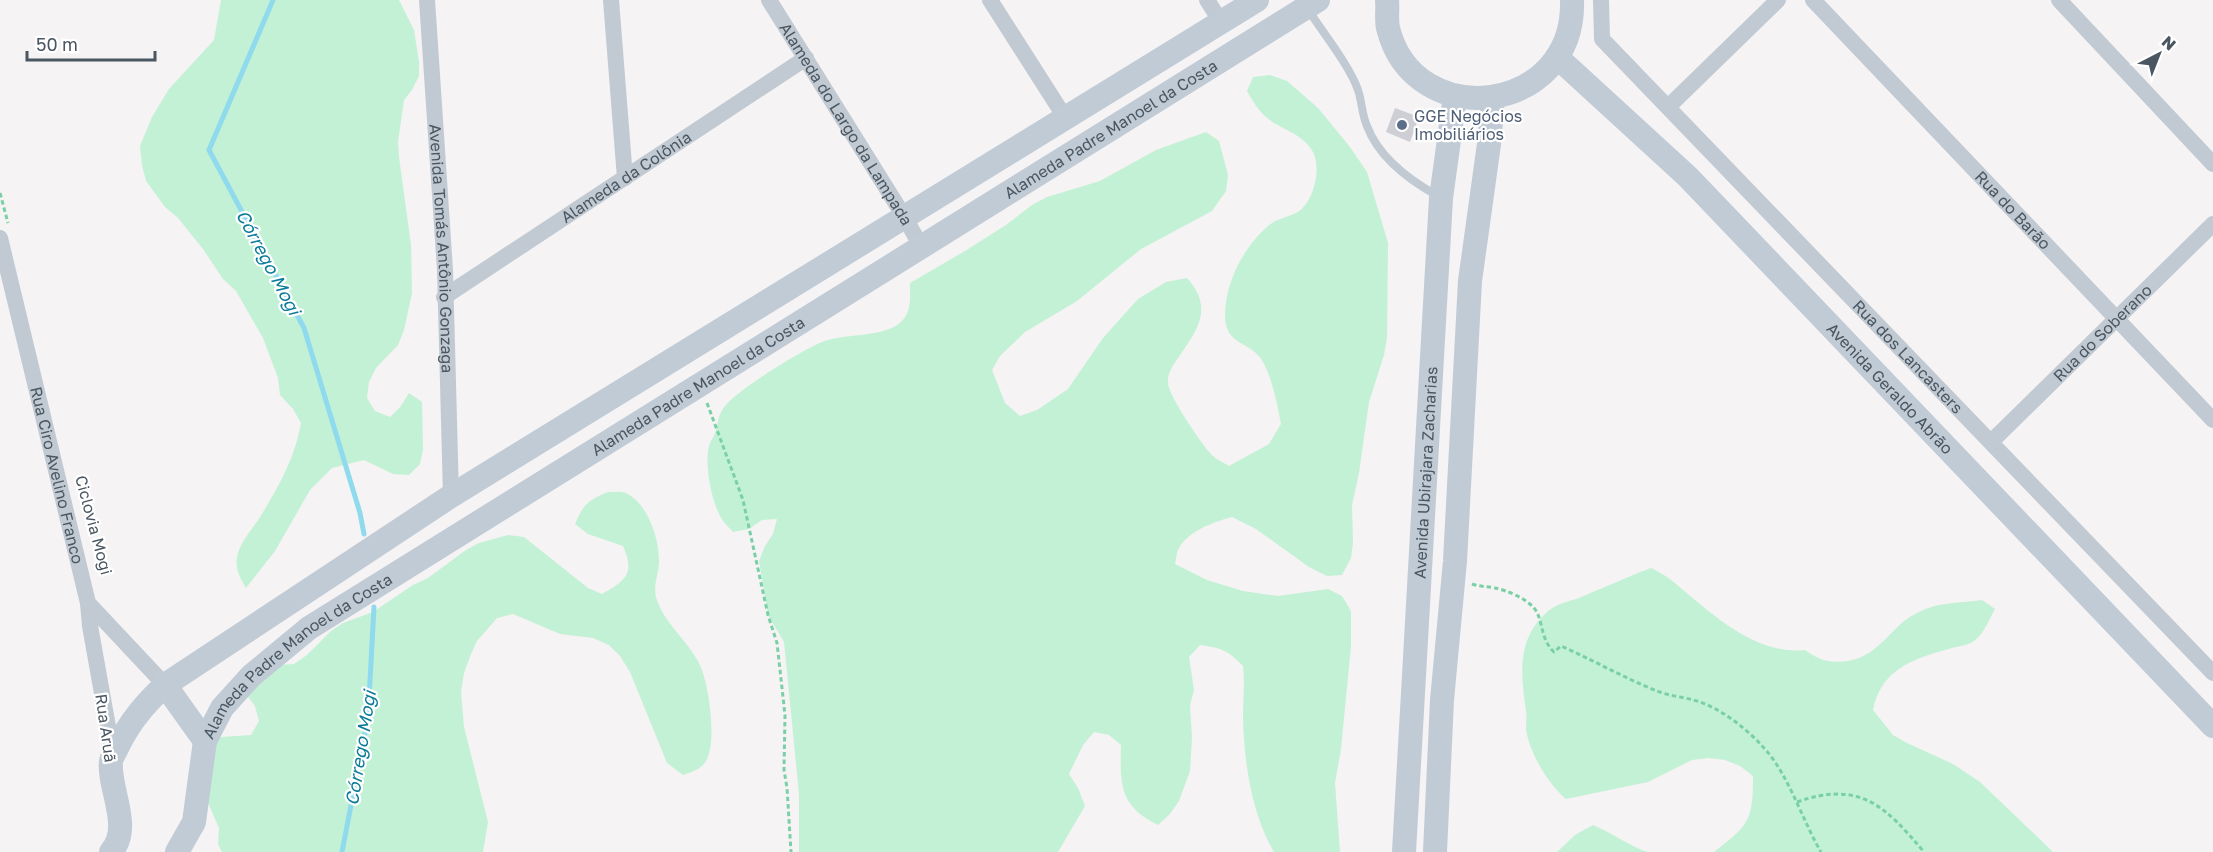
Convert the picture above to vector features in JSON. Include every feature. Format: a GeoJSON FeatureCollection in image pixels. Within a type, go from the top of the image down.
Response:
{"type":"FeatureCollection","features":[{"type":"Feature","properties":{"kind":"main road","name":"Alameda Padre Manoel da Costa"},"geometry":{"type":"LineString","coordinates":[[111,760],[128,727],[142,707],[165,685],[376,545],[451,496],[1257,0]]}},
{"type":"Feature","properties":{"kind":"main road"},"geometry":{"type":"LineString","coordinates":[[1388,0],[1388,26],[1397,50],[1412,70],[1432,86],[1455,96],[1474,99],[1492,98],[1518,91],[1540,77],[1557,57],[1569,31],[1572,0]]}},
{"type":"Feature","properties":{"kind":"main road","name":"Alameda Padre Manoel da Costa"},"geometry":{"type":"LineString","coordinates":[[177,852],[194,822],[206,741],[222,708],[252,676],[309,628],[1312,4]]}},
{"type":"Feature","properties":{"kind":"main road","name":"Avenida Geraldo Abrão"},"geometry":{"type":"LineString","coordinates":[[1557,57],[1688,177],[2213,726]]}},
{"type":"Feature","properties":{"kind":"main road","name":"Avenida Ubirajara Zacharias"},"geometry":{"type":"LineString","coordinates":[[1404,852],[1441,198],[1455,96]]}},
{"type":"Feature","properties":{"kind":"main road","name":"Avenida Ubirajara Zacharias"},"geometry":{"type":"LineString","coordinates":[[1435,852],[1442,700],[1454,578],[1470,281],[1489,144],[1492,98]]}},
{"type":"Feature","properties":{"kind":"main road"},"geometry":{"type":"LineString","coordinates":[[165,685],[206,741]]}},
{"type":"Feature","properties":{"kind":"main road","name":"Rua Aruã"},"geometry":{"type":"LineString","coordinates":[[111,760],[121,829],[116,847],[111,852]]}},
{"type":"Feature","properties":{"kind":"street","name":"Avenida Tomás Antônio Gonzaga"},"geometry":{"type":"LineString","coordinates":[[427,0],[445,270],[451,496]]}},
{"type":"Feature","properties":{"kind":"street"},"geometry":{"type":"LineString","coordinates":[[611,0],[625,178]]}},
{"type":"Feature","properties":{"kind":"street","name":"Alameda do Largo da Lampada"},"geometry":{"type":"LineString","coordinates":[[769,0],[807,58],[922,248]]}},
{"type":"Feature","properties":{"kind":"street"},"geometry":{"type":"LineString","coordinates":[[990,0],[1066,119]]}},
{"type":"Feature","properties":{"kind":"street"},"geometry":{"type":"LineString","coordinates":[[1207,0],[1221,22]]}},
{"type":"Feature","properties":{"kind":"street","name":"Rua dos Lancasters"},"geometry":{"type":"LineString","coordinates":[[1601,0],[1602,39],[2213,673]]}},
{"type":"Feature","properties":{"kind":"street"},"geometry":{"type":"LineString","coordinates":[[1668,107],[1778,0]]}},
{"type":"Feature","properties":{"kind":"street","name":"Rua do Barão"},"geometry":{"type":"LineString","coordinates":[[1813,0],[2213,420]]}},
{"type":"Feature","properties":{"kind":"street"},"geometry":{"type":"LineString","coordinates":[[2059,0],[2213,164]]}},
{"type":"Feature","properties":{"kind":"street","name":"Alameda da Colônia"},"geometry":{"type":"LineString","coordinates":[[444,297],[807,58]]}},
{"type":"Feature","properties":{"kind":"street","name":"Rua do Soberano"},"geometry":{"type":"LineString","coordinates":[[1991,442],[2213,224]]}},
{"type":"Feature","properties":{"kind":"street","name":"Rua Ciro Avelino Franco"},"geometry":{"type":"LineString","coordinates":[[4,231],[88,603],[165,685]]}},
{"type":"Feature","properties":{"kind":"street","name":"Rua Aruã"},"geometry":{"type":"LineString","coordinates":[[88,603],[112,749],[111,760]]}},
{"type":"Feature","properties":{"kind":"lane"},"geometry":{"type":"LineString","coordinates":[[1312,4],[1359,90],[1367,126],[1376,143],[1400,171],[1414,183],[1441,198]]}},
{"type":"Feature","properties":{"kind":"path"},"geometry":{"type":"LineString","coordinates":[[0,193],[4,231]]}},
{"type":"Feature","properties":{"kind":"path"},"geometry":{"type":"LineString","coordinates":[[701,385],[743,500],[768,615],[777,644],[784,715],[784,770],[791,852]]}},
{"type":"Feature","properties":{"kind":"path"},"geometry":{"type":"LineString","coordinates":[[1454,578],[1480,587],[1495,588],[1524,600],[1534,608],[1546,645],[1554,652],[1562,646],[1658,692],[1698,701],[1722,713],[1765,748],[1797,802],[1806,826],[1821,852]]}},
{"type":"Feature","properties":{"kind":"path"},"geometry":{"type":"LineString","coordinates":[[1797,802],[1833,793],[1868,800],[1900,824],[1924,852]]}},
{"type":"Feature","properties":{"kind":"green space"},"geometry":{"type":"Polygon","coordinates":[[[221,0],[399,0],[414,30],[419,62],[419,76],[404,100],[398,142],[411,245],[412,293],[404,330],[398,345],[376,368],[369,382],[367,398],[375,411],[390,417],[409,393],[422,402],[423,449],[420,464],[409,475],[393,474],[364,460],[332,468],[310,490],[275,551],[246,588],[237,569],[239,552],[243,541],[267,506],[285,472],[295,448],[301,423],[293,409],[280,395],[278,378],[263,338],[236,291],[223,279],[203,249],[178,218],[165,207],[146,181],[140,146],[152,117],[169,89],[214,40],[221,0]]]}},
{"type":"Feature","properties":{"kind":"green space"},"geometry":{"type":"Polygon","coordinates":[[[1270,75],[1287,81],[1318,108],[1350,147],[1367,172],[1388,243],[1387,338],[1369,402],[1352,505],[1351,558],[1342,575],[1327,576],[1309,567],[1256,529],[1232,517],[1194,533],[1182,543],[1176,555],[1175,564],[1207,580],[1243,591],[1278,596],[1328,589],[1342,596],[1351,611],[1351,646],[1341,749],[1335,783],[1340,852],[1274,852],[1254,804],[1247,769],[1243,717],[1243,666],[1224,651],[1200,645],[1189,657],[1194,690],[1190,705],[1192,738],[1190,771],[1179,801],[1158,825],[1136,810],[1124,792],[1121,745],[1109,735],[1094,732],[1083,745],[1069,774],[1085,806],[1058,852],[799,852],[799,794],[784,642],[768,615],[759,561],[773,534],[777,519],[762,520],[749,529],[733,532],[720,515],[708,474],[708,454],[721,411],[733,398],[757,380],[813,346],[831,339],[885,331],[894,327],[905,318],[907,313],[910,304],[910,283],[1006,225],[1032,205],[1047,197],[1100,181],[1156,150],[1206,132],[1219,141],[1228,175],[1226,191],[1212,211],[1141,249],[1077,301],[1025,332],[1000,356],[992,370],[1005,403],[1020,416],[1037,410],[1068,389],[1103,338],[1138,299],[1166,282],[1187,278],[1200,299],[1200,318],[1192,337],[1169,373],[1168,383],[1173,398],[1206,448],[1214,457],[1229,466],[1269,444],[1281,424],[1272,384],[1258,355],[1229,333],[1225,316],[1228,291],[1243,256],[1258,236],[1270,224],[1302,209],[1311,195],[1317,168],[1313,152],[1304,140],[1266,117],[1247,91],[1253,77],[1270,75]]]}},
{"type":"Feature","properties":{"kind":"green space"},"geometry":{"type":"Polygon","coordinates":[[[608,492],[626,493],[634,498],[651,522],[658,552],[659,566],[655,588],[659,606],[694,655],[703,672],[710,710],[711,736],[708,757],[701,767],[683,775],[667,763],[630,672],[620,656],[609,645],[593,638],[560,634],[513,614],[497,618],[477,641],[464,673],[461,692],[464,727],[488,822],[483,852],[222,852],[218,844],[219,828],[206,798],[211,750],[221,737],[251,735],[259,721],[255,706],[246,694],[280,665],[294,664],[307,655],[331,631],[343,623],[373,612],[479,543],[508,535],[524,537],[588,588],[602,594],[623,580],[628,569],[627,555],[623,546],[588,534],[575,524],[587,504],[608,492]]]}},
{"type":"Feature","properties":{"kind":"green space"},"geometry":{"type":"Polygon","coordinates":[[[1651,568],[1667,577],[1714,616],[1742,635],[1773,647],[1805,650],[1820,659],[1835,662],[1860,658],[1869,653],[1900,624],[1934,606],[1982,600],[1995,609],[1978,638],[1972,642],[1913,661],[1892,675],[1877,696],[1873,710],[1893,735],[1953,764],[1980,782],[2053,852],[1714,852],[1735,835],[1747,821],[1752,803],[1753,776],[1740,766],[1725,760],[1708,758],[1692,760],[1648,782],[1566,799],[1540,767],[1528,738],[1522,671],[1525,647],[1536,624],[1553,607],[1651,568]]]}},
{"type":"Feature","properties":{"kind":"green space"},"geometry":{"type":"Polygon","coordinates":[[[1593,825],[1647,852],[1557,852],[1575,835],[1593,825]]]}},
{"type":"Feature","properties":{"kind":"building","name":"GGE Negócios Imobiliários"},"geometry":{"type":"Polygon","coordinates":[[[1395,108],[1419,117],[1410,142],[1386,132],[1395,108]]]}},
{"type":"Feature","properties":{"kind":"waterway","name":"Córrego Mogi"},"geometry":{"type":"LineString","coordinates":[[273,0],[209,150],[304,328],[360,513],[364,534]]}},
{"type":"Feature","properties":{"kind":"waterway","name":"Córrego Mogi"},"geometry":{"type":"LineString","coordinates":[[342,852],[368,717],[374,607]]}},
{"type":"Feature","properties":{"kind":"place","name":"GGE Negócios Imobiliários"},"geometry":{"type":"Point","coordinates":[1402,125]}}]}
